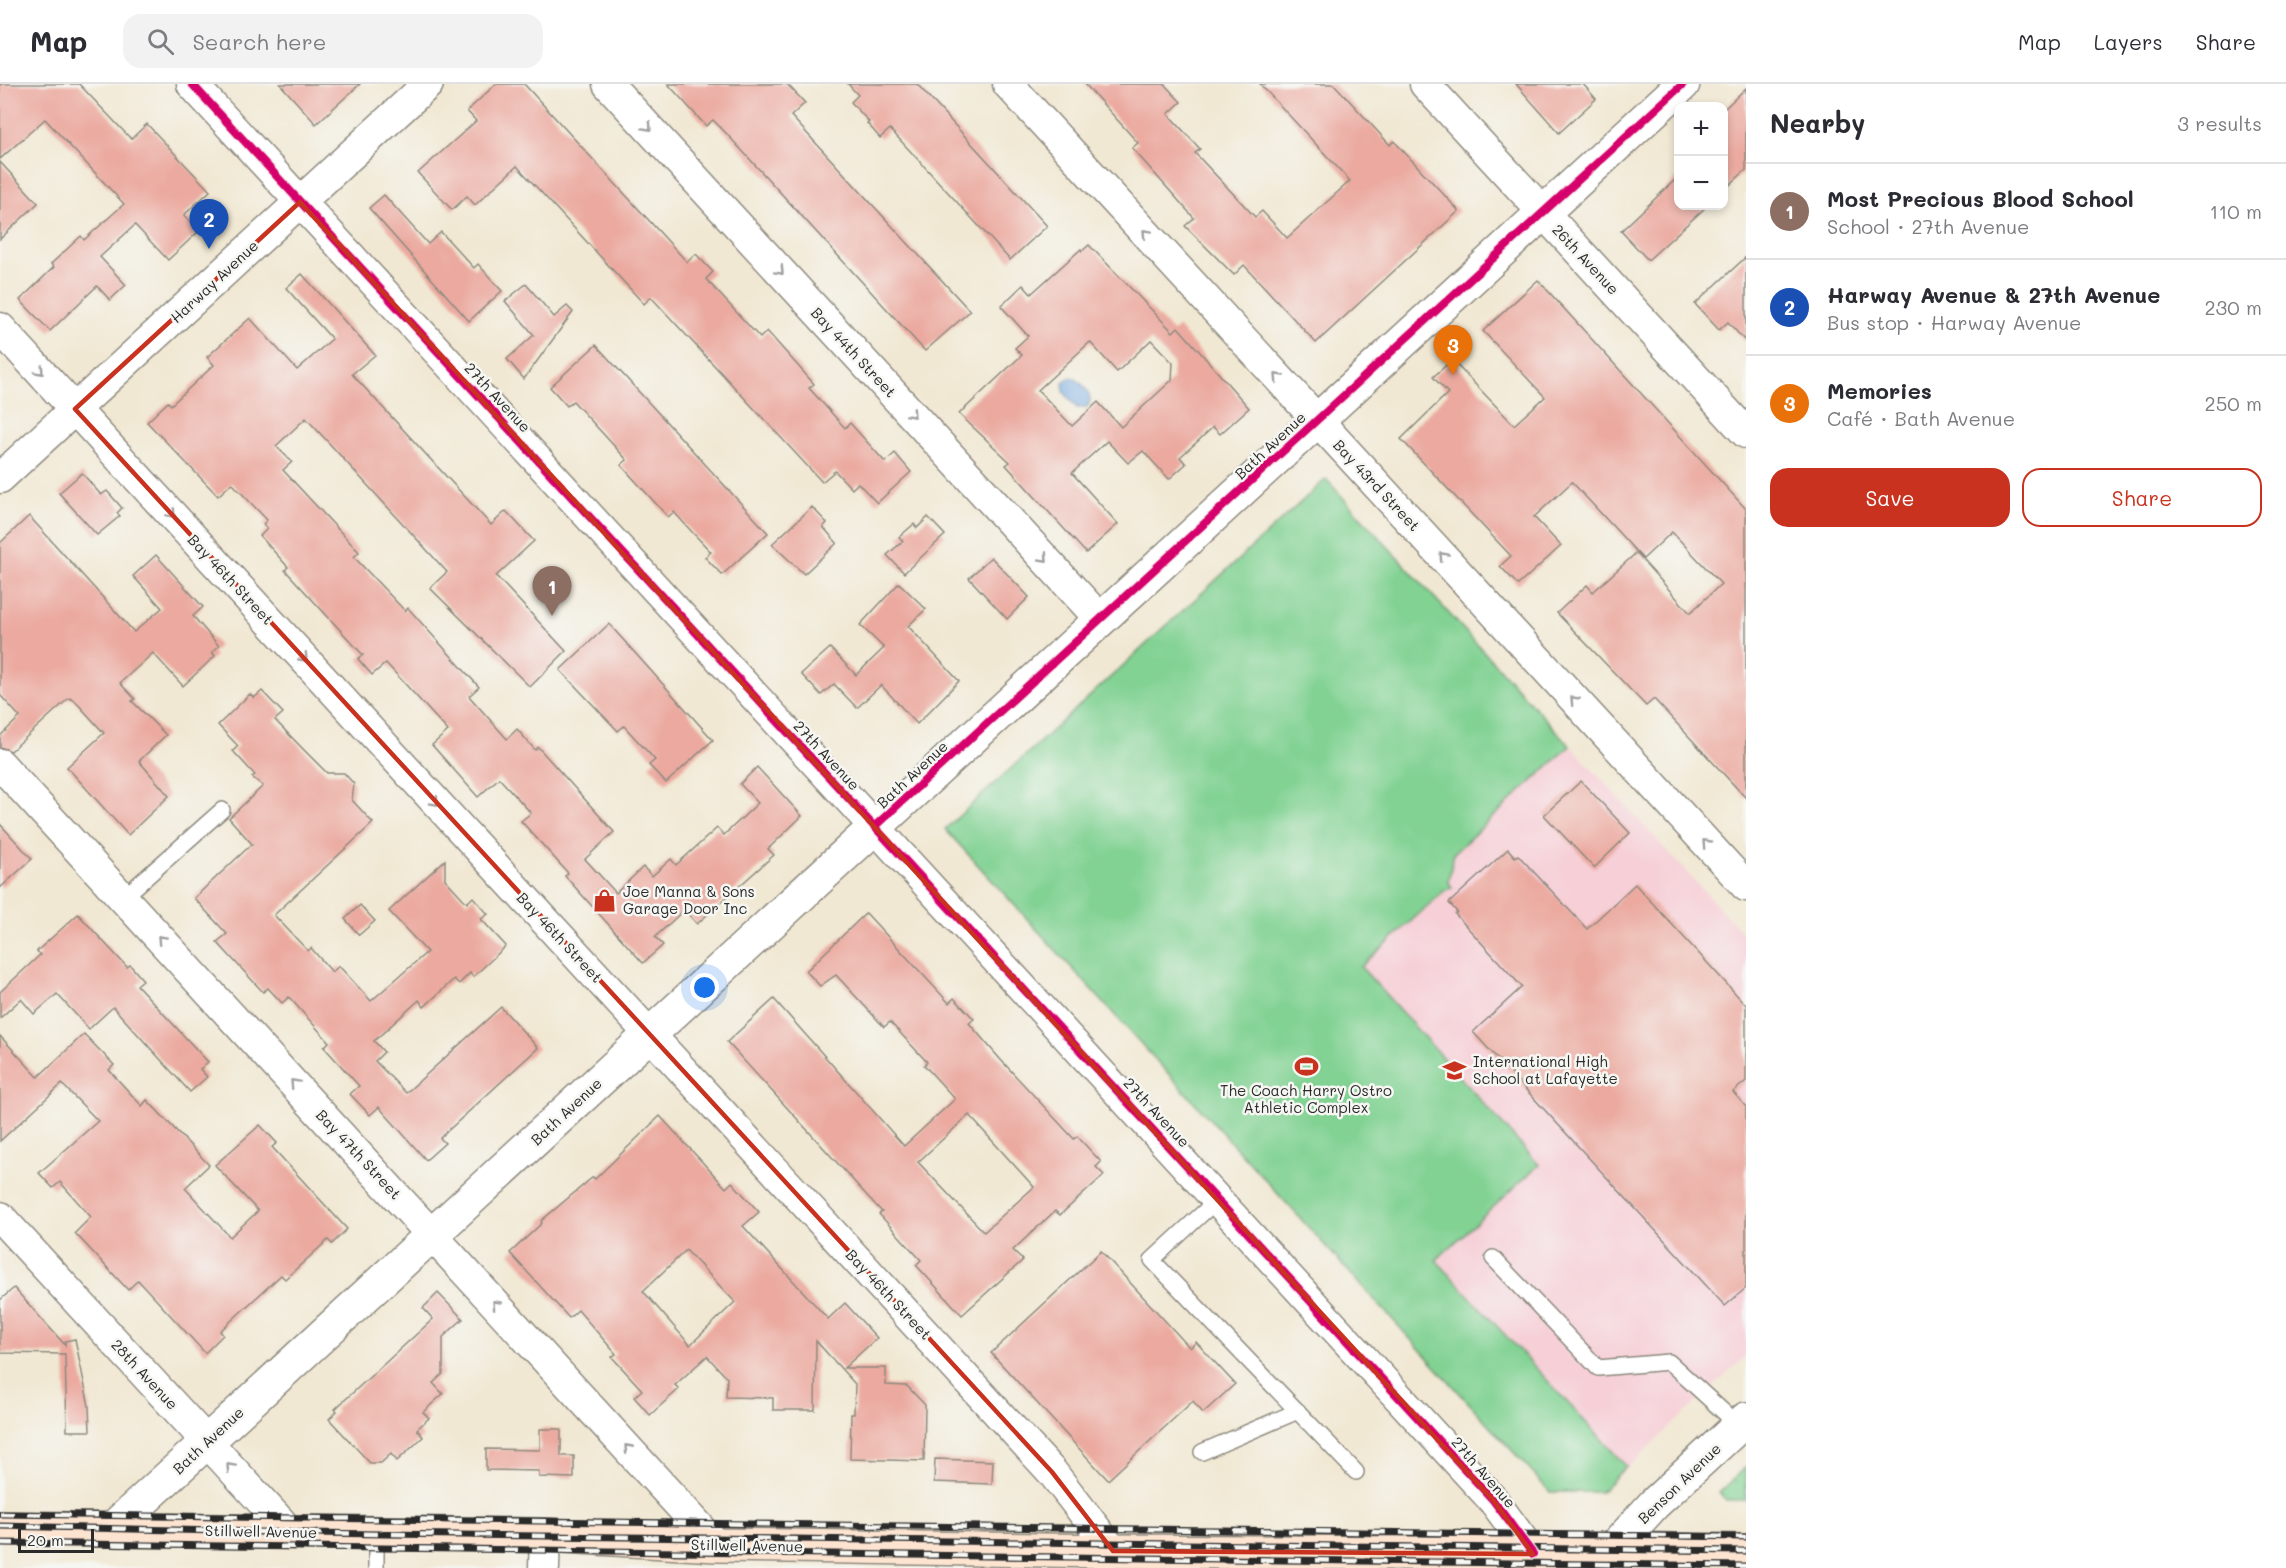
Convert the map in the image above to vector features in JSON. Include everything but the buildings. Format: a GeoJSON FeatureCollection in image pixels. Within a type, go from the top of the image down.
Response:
{"type":"FeatureCollection","features":[{"type":"Feature","properties":{"kind":"main road","name":"Stillwell Avenue"},"geometry":{"type":"LineString","coordinates":[[0,1528],[545,1535],[716,1545],[1533,1554],[1566,1561],[1613,1550],[1746,1551]]}},
{"type":"Feature","properties":{"kind":"street","name":"27th Avenue"},"geometry":{"type":"LineString","coordinates":[[192,84],[1493,1500],[1533,1554]]}},
{"type":"Feature","properties":{"kind":"street","name":"Harway Avenue"},"geometry":{"type":"LineString","coordinates":[[0,478],[428,84]]}},
{"type":"Feature","properties":{"kind":"street","name":"Bay 44th Street"},"geometry":{"type":"LineString","coordinates":[[608,84],[1100,619]]}},
{"type":"Feature","properties":{"kind":"street","name":"Bay 43rd Street"},"geometry":{"type":"LineString","coordinates":[[1008,84],[1746,886]]}},
{"type":"Feature","properties":{"kind":"street","name":"26th Avenue"},"geometry":{"type":"LineString","coordinates":[[1425,84],[1746,433]]}},
{"type":"Feature","properties":{"kind":"street","name":"Bath Avenue"},"geometry":{"type":"LineString","coordinates":[[112,1529],[1683,84]]}},
{"type":"Feature","properties":{"kind":"street","name":"Bay 46th Street"},"geometry":{"type":"LineString","coordinates":[[0,328],[1052,1472],[1113,1551]]}},
{"type":"Feature","properties":{"kind":"street","name":"Bay 47th Street"},"geometry":{"type":"LineString","coordinates":[[0,764],[716,1545]]}},
{"type":"Feature","properties":{"kind":"street","name":"28th Avenue"},"geometry":{"type":"LineString","coordinates":[[0,1216],[289,1531]]}},
{"type":"Feature","properties":{"kind":"street","name":"Benson Avenue"},"geometry":{"type":"LineString","coordinates":[[1613,1550],[1654,1504],[1742,1423]]}},
{"type":"Feature","properties":{"kind":"street"},"geometry":{"type":"LineString","coordinates":[[544,1568],[545,1535]]}},
{"type":"Feature","properties":{"kind":"lane"},"geometry":{"type":"LineString","coordinates":[[123,898],[222,810]]}},
{"type":"Feature","properties":{"kind":"lane"},"geometry":{"type":"LineString","coordinates":[[1218,1199],[1152,1260],[1356,1472]]}},
{"type":"Feature","properties":{"kind":"lane"},"geometry":{"type":"LineString","coordinates":[[1493,1258],[1598,1368],[1669,1362],[1742,1423]]}},
{"type":"Feature","properties":{"kind":"lane"},"geometry":{"type":"LineString","coordinates":[[1202,1452],[1298,1411]]}},
{"type":"Feature","properties":{"kind":"lane"},"geometry":{"type":"LineString","coordinates":[[376,1532],[376,1568]]}},
{"type":"Feature","properties":{"kind":"highlighted area"},"geometry":{"type":"Polygon","coordinates":[[[300,202],[1493,1500],[1533,1554],[1113,1551],[1052,1472],[75,409],[300,202]]]}},
{"type":"Feature","properties":{"kind":"shaded area","name":"The Coach Harry Ostro Athletic Complex"},"geometry":{"type":"Polygon","coordinates":[[[1326,479],[1746,937],[1746,1356],[1601,1492],[1550,1492],[945,829],[1326,479]]]}},
{"type":"Feature","properties":{"kind":"green space","name":"The Coach Harry Ostro Athletic Complex"},"geometry":{"type":"Polygon","coordinates":[[[1326,479],[1570,746],[1454,853],[1448,882],[1452,887],[1444,891],[1361,967],[1539,1165],[1436,1260],[1626,1466],[1601,1492],[1550,1492],[945,829],[1326,479]]]}},
{"type":"Feature","properties":{"kind":"green space"},"geometry":{"type":"Polygon","coordinates":[[[1746,1467],[1746,1500],[1726,1500],[1719,1493],[1746,1467]]]}},
{"type":"Feature","properties":{"kind":"water"},"geometry":{"type":"Polygon","coordinates":[[[1071,377],[1079,382],[1089,394],[1087,407],[1077,408],[1064,392],[1063,382],[1071,377]]]}},
{"type":"Feature","properties":{"kind":"railway"},"geometry":{"type":"LineString","coordinates":[[0,1514],[1746,1537]]}},
{"type":"Feature","properties":{"kind":"railway"},"geometry":{"type":"LineString","coordinates":[[0,1526],[307,1533],[1746,1551]]}},
{"type":"Feature","properties":{"kind":"railway"},"geometry":{"type":"LineString","coordinates":[[0,1543],[1746,1566]]}},
{"type":"Feature","properties":{"kind":"cycle path"},"geometry":{"type":"LineString","coordinates":[[192,84],[1493,1500],[1533,1554]]}},
{"type":"Feature","properties":{"kind":"cycle path"},"geometry":{"type":"LineString","coordinates":[[875,826],[1683,84]]}},
{"type":"Feature","properties":{"kind":"place","name":"Harway Avenue & 27th Avenue"},"geometry":{"type":"Point","coordinates":[209,249]}},
{"type":"Feature","properties":{"kind":"place","name":"Memories"},"geometry":{"type":"Point","coordinates":[1453,375]}},
{"type":"Feature","properties":{"kind":"place","name":"Most Precious Blood School"},"geometry":{"type":"Point","coordinates":[552,616]}},
{"type":"Feature","properties":{"kind":"place","name":"Joe Manna & Sons Garage Door Inc"},"geometry":{"type":"Point","coordinates":[605,900]}},
{"type":"Feature","properties":{"kind":"place","name":"The Coach Harry Ostro Athletic Complex"},"geometry":{"type":"Point","coordinates":[1306,1066]}},
{"type":"Feature","properties":{"kind":"place","name":"International High School at Lafayette"},"geometry":{"type":"Point","coordinates":[1455,1070]}}]}
